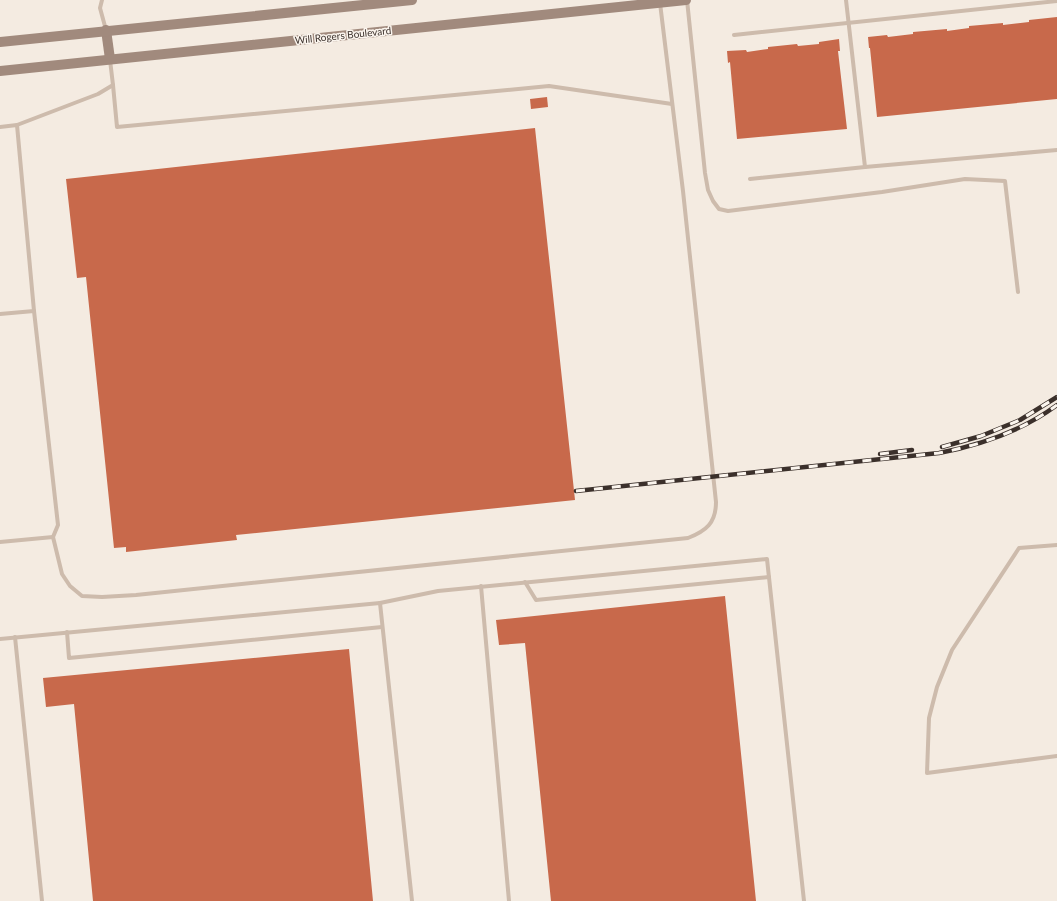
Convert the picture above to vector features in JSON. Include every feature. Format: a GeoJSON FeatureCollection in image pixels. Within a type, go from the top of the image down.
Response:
{"type":"FeatureCollection","features":[{"type":"Feature","properties":{"kind":"main road"},"geometry":{"type":"LineString","coordinates":[[0,42],[412,0]]}},
{"type":"Feature","properties":{"kind":"main road","name":"Will Rogers Boulevard"},"geometry":{"type":"LineString","coordinates":[[0,71],[660,1],[687,0]]}},
{"type":"Feature","properties":{"kind":"main road"},"geometry":{"type":"LineString","coordinates":[[106,30],[110,59]]}},
{"type":"Feature","properties":{"kind":"lane"},"geometry":{"type":"LineString","coordinates":[[102,0],[100,8],[106,30]]}},
{"type":"Feature","properties":{"kind":"lane"},"geometry":{"type":"LineString","coordinates":[[687,0],[705,173],[708,190],[712,201],[719,208],[728,211],[757,208],[882,192],[965,179],[1005,181],[1018,292]]}},
{"type":"Feature","properties":{"kind":"lane"},"geometry":{"type":"LineString","coordinates":[[846,0],[865,167]]}},
{"type":"Feature","properties":{"kind":"lane"},"geometry":{"type":"LineString","coordinates":[[17,125],[34,311],[58,525],[53,537],[62,574],[70,586],[82,596],[102,597],[136,595],[688,538],[699,534],[707,528],[713,520],[716,511],[716,502],[660,1]]}},
{"type":"Feature","properties":{"kind":"lane"},"geometry":{"type":"LineString","coordinates":[[734,34],[1057,1]]}},
{"type":"Feature","properties":{"kind":"lane"},"geometry":{"type":"LineString","coordinates":[[110,59],[117,126],[549,86],[672,104]]}},
{"type":"Feature","properties":{"kind":"lane"},"geometry":{"type":"LineString","coordinates":[[0,127],[17,125],[98,94],[113,85]]}},
{"type":"Feature","properties":{"kind":"lane"},"geometry":{"type":"LineString","coordinates":[[750,179],[1057,150]]}},
{"type":"Feature","properties":{"kind":"lane"},"geometry":{"type":"LineString","coordinates":[[0,314],[34,311]]}},
{"type":"Feature","properties":{"kind":"lane"},"geometry":{"type":"LineString","coordinates":[[0,542],[53,537]]}},
{"type":"Feature","properties":{"kind":"lane"},"geometry":{"type":"LineString","coordinates":[[1057,545],[1019,548],[952,650],[938,687],[929,718],[927,773],[1057,756]]}},
{"type":"Feature","properties":{"kind":"lane"},"geometry":{"type":"LineString","coordinates":[[0,639],[380,603],[438,590],[767,559],[804,901]]}},
{"type":"Feature","properties":{"kind":"lane"},"geometry":{"type":"LineString","coordinates":[[525,582],[536,600],[769,577]]}},
{"type":"Feature","properties":{"kind":"lane"},"geometry":{"type":"LineString","coordinates":[[481,586],[509,901]]}},
{"type":"Feature","properties":{"kind":"lane"},"geometry":{"type":"LineString","coordinates":[[380,603],[412,901]]}},
{"type":"Feature","properties":{"kind":"lane"},"geometry":{"type":"LineString","coordinates":[[67,632],[69,658],[382,627]]}},
{"type":"Feature","properties":{"kind":"lane"},"geometry":{"type":"LineString","coordinates":[[15,637],[42,901]]}},
{"type":"Feature","properties":{"kind":"building"},"geometry":{"type":"Polygon","coordinates":[[[1057,17],[1057,99],[877,117],[868,37],[887,35],[888,37],[913,34],[913,32],[947,29],[947,31],[969,28],[969,26],[1003,23],[1003,25],[1057,17]]]}},
{"type":"Feature","properties":{"kind":"building"},"geometry":{"type":"Polygon","coordinates":[[[839,39],[840,51],[838,51],[847,129],[737,139],[730,62],[728,63],[727,51],[746,50],[747,52],[768,49],[768,47],[797,44],[798,46],[819,44],[819,42],[839,39]]]}},
{"type":"Feature","properties":{"kind":"building"},"geometry":{"type":"Polygon","coordinates":[[[547,97],[548,107],[531,109],[530,99],[547,97]]]}},
{"type":"Feature","properties":{"kind":"building"},"geometry":{"type":"Polygon","coordinates":[[[535,128],[575,500],[236,535],[237,540],[126,552],[126,547],[114,548],[86,277],[77,278],[66,179],[535,128]]]}},
{"type":"Feature","properties":{"kind":"building"},"geometry":{"type":"Polygon","coordinates":[[[725,596],[756,901],[551,901],[525,643],[499,645],[496,620],[725,596]]]}},
{"type":"Feature","properties":{"kind":"building"},"geometry":{"type":"Polygon","coordinates":[[[349,649],[373,901],[93,901],[74,704],[46,707],[43,678],[349,649]]]}},
{"type":"Feature","properties":{"kind":"railway"},"geometry":{"type":"LineString","coordinates":[[942,447],[981,436],[1020,420],[1057,397]]}},
{"type":"Feature","properties":{"kind":"railway"},"geometry":{"type":"LineString","coordinates":[[576,491],[939,453],[970,446],[1001,436],[1030,422],[1057,405]]}},
{"type":"Feature","properties":{"kind":"railway"},"geometry":{"type":"LineString","coordinates":[[880,454],[912,450]]}}]}
